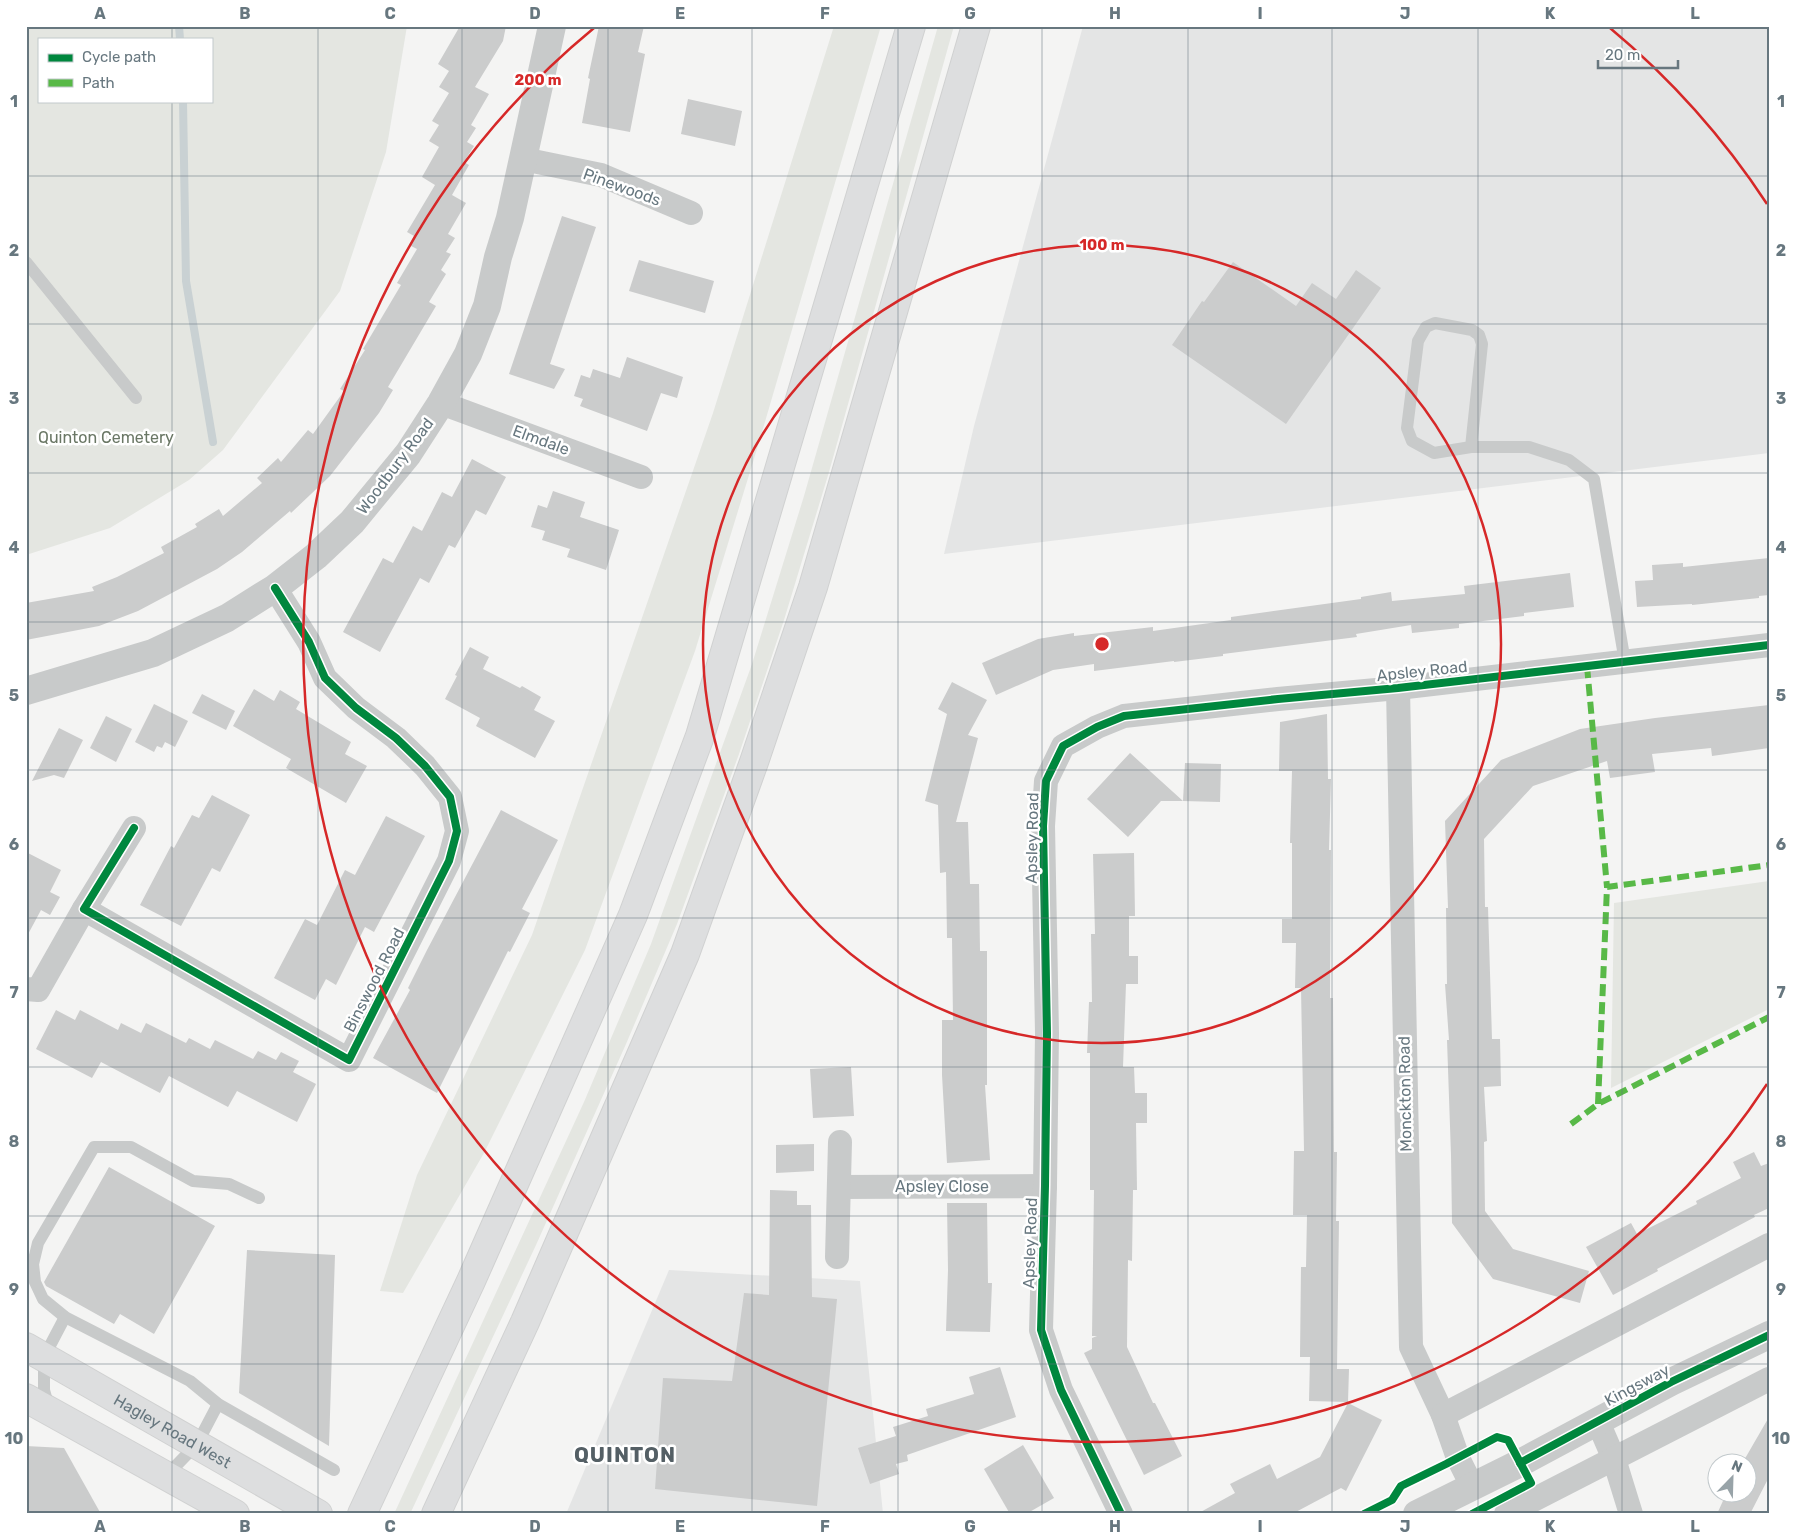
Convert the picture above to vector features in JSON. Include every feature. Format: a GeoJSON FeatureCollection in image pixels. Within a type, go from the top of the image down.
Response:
{"type":"FeatureCollection","features":[{"type":"Feature","properties":{"kind":"highway"},"geometry":{"type":"LineString","coordinates":[[362,1514],[470,1281],[632,915],[700,736],[911,26]]}},
{"type":"Feature","properties":{"kind":"highway"},"geometry":{"type":"LineString","coordinates":[[436,1514],[525,1322],[685,954],[754,762],[813,587],[976,26]]}},
{"type":"Feature","properties":{"kind":"highway","name":"Hagley Road West"},"geometry":{"type":"LineString","coordinates":[[35,1352],[318,1514]]}},
{"type":"Feature","properties":{"kind":"highway"},"geometry":{"type":"LineString","coordinates":[[26,1398],[235,1514]]}},
{"type":"Feature","properties":{"kind":"street","name":"Woodbury Road"},"geometry":{"type":"LineString","coordinates":[[26,691],[153,653],[227,618],[275,588],[316,556],[352,522],[408,454],[441,403],[468,354],[488,306],[498,257],[510,218],[552,26]]}},
{"type":"Feature","properties":{"kind":"street","name":"Pinewoods"},"geometry":{"type":"LineString","coordinates":[[523,159],[601,175],[691,213]]}},
{"type":"Feature","properties":{"kind":"street","name":"Elmdale"},"geometry":{"type":"LineString","coordinates":[[441,403],[641,477]]}},
{"type":"Feature","properties":{"kind":"street","name":"Binswood Road"},"geometry":{"type":"LineString","coordinates":[[84,909],[349,1060],[449,861],[457,831],[450,796],[396,738],[356,708],[326,678],[309,642],[275,588]]}},
{"type":"Feature","properties":{"kind":"street","name":"Apsley Road"},"geometry":{"type":"LineString","coordinates":[[1121,1514],[1061,1390],[1041,1330],[1045,1186],[1046,1033],[1043,826],[1046,781],[1063,746],[1097,727],[1124,716],[1398,688],[1769,645]]}},
{"type":"Feature","properties":{"kind":"street","name":"Monckton Road"},"geometry":{"type":"LineString","coordinates":[[1398,688],[1411,1347],[1442,1415],[1458,1458],[1472,1486]]}},
{"type":"Feature","properties":{"kind":"street"},"geometry":{"type":"LineString","coordinates":[[32,990],[134,828]]}},
{"type":"Feature","properties":{"kind":"street"},"geometry":{"type":"LineString","coordinates":[[837,1257],[840,1142]]}},
{"type":"Feature","properties":{"kind":"street","name":"Apsley Close"},"geometry":{"type":"LineString","coordinates":[[839,1186],[1045,1186]]}},
{"type":"Feature","properties":{"kind":"street"},"geometry":{"type":"LineString","coordinates":[[1442,1415],[1769,1245]]}},
{"type":"Feature","properties":{"kind":"street","name":"Kingsway"},"geometry":{"type":"LineString","coordinates":[[1417,1514],[1520,1464],[1679,1378],[1769,1334]]}},
{"type":"Feature","properties":{"kind":"street"},"geometry":{"type":"LineString","coordinates":[[1506,1514],[1769,1379]]}},
{"type":"Feature","properties":{"kind":"street"},"geometry":{"type":"LineString","coordinates":[[1598,1422],[1614,1459],[1632,1514]]}},
{"type":"Feature","properties":{"kind":"lane"},"geometry":{"type":"LineString","coordinates":[[26,262],[136,398]]}},
{"type":"Feature","properties":{"kind":"lane"},"geometry":{"type":"LineString","coordinates":[[1471,447],[1482,344],[1479,334],[1472,330],[1435,323],[1426,327],[1418,340],[1407,428],[1412,441],[1434,453],[1471,447],[1529,447],[1569,460],[1594,479],[1625,662]]}},
{"type":"Feature","properties":{"kind":"lane"},"geometry":{"type":"LineString","coordinates":[[259,1198],[229,1184],[193,1181],[131,1147],[94,1147],[38,1243],[34,1264],[35,1282],[43,1299],[65,1317],[190,1381],[218,1404],[334,1470]]}},
{"type":"Feature","properties":{"kind":"lane"},"geometry":{"type":"LineString","coordinates":[[50,1412],[35,1352],[65,1317]]}},
{"type":"Feature","properties":{"kind":"lane"},"geometry":{"type":"LineString","coordinates":[[166,1476],[197,1444],[218,1404]]}},
{"type":"Feature","properties":{"kind":"shaded area"},"geometry":{"type":"Polygon","coordinates":[[[1083,26],[1769,26],[1769,453],[944,554],[974,426],[1083,26]]]}},
{"type":"Feature","properties":{"kind":"shaded area"},"geometry":{"type":"Polygon","coordinates":[[[669,1270],[860,1281],[883,1514],[566,1514],[669,1270]]]}},
{"type":"Feature","properties":{"kind":"green space","name":"Quinton Cemetery"},"geometry":{"type":"Polygon","coordinates":[[[26,26],[407,26],[386,152],[340,291],[223,450],[189,480],[110,528],[26,555],[26,26]]]}},
{"type":"Feature","properties":{"kind":"green space"},"geometry":{"type":"Polygon","coordinates":[[[834,26],[881,26],[757,449],[695,651],[585,950],[484,1153],[403,1293],[380,1291],[417,1175],[532,935],[713,413],[834,26]]]}},
{"type":"Feature","properties":{"kind":"green space"},"geometry":{"type":"Polygon","coordinates":[[[938,26],[954,26],[829,472],[784,620],[739,754],[677,924],[626,1044],[536,1245],[410,1514],[394,1514],[584,1102],[651,944],[752,664],[804,496],[938,26]]]}},
{"type":"Feature","properties":{"kind":"green space"},"geometry":{"type":"Polygon","coordinates":[[[1769,881],[1769,1009],[1611,1088],[1614,903],[1769,881]]]}},
{"type":"Feature","properties":{"kind":"building"},"geometry":{"type":"Polygon","coordinates":[[[460,26],[506,26],[503,41],[475,87],[489,94],[471,125],[476,128],[467,142],[474,146],[464,162],[469,165],[452,195],[466,203],[448,234],[455,238],[446,252],[451,254],[441,270],[446,274],[429,302],[436,306],[388,387],[393,390],[379,413],[330,476],[291,513],[290,511],[242,552],[217,569],[138,611],[99,626],[26,640],[26,603],[94,591],[92,587],[117,577],[164,553],[161,547],[197,527],[195,524],[219,509],[223,516],[262,483],[257,478],[278,458],[281,462],[308,430],[313,434],[344,391],[340,389],[365,350],[363,349],[401,285],[397,283],[417,249],[409,245],[414,236],[407,232],[435,185],[422,177],[439,147],[429,141],[439,125],[432,121],[449,93],[439,87],[449,71],[438,64],[460,26]]]}},
{"type":"Feature","properties":{"kind":"building"},"geometry":{"type":"Polygon","coordinates":[[[599,26],[644,26],[638,52],[645,54],[630,132],[582,123],[590,79],[588,78],[599,26]]]}},
{"type":"Feature","properties":{"kind":"building"},"geometry":{"type":"Polygon","coordinates":[[[688,99],[742,111],[735,146],[681,134],[688,99]]]}},
{"type":"Feature","properties":{"kind":"building"},"geometry":{"type":"Polygon","coordinates":[[[562,216],[596,227],[550,364],[565,369],[554,389],[509,374],[562,216]]]}},
{"type":"Feature","properties":{"kind":"building"},"geometry":{"type":"Polygon","coordinates":[[[639,260],[714,281],[705,313],[629,291],[639,260]]]}},
{"type":"Feature","properties":{"kind":"building"},"geometry":{"type":"Polygon","coordinates":[[[1233,262],[1296,306],[1312,283],[1336,299],[1356,270],[1381,288],[1286,424],[1172,345],[1202,301],[1204,302],[1233,262]]]}},
{"type":"Feature","properties":{"kind":"building"},"geometry":{"type":"Polygon","coordinates":[[[627,357],[683,377],[677,398],[661,393],[647,431],[580,406],[583,399],[574,396],[581,375],[590,378],[593,369],[620,378],[627,357]]]}},
{"type":"Feature","properties":{"kind":"building"},"geometry":{"type":"Polygon","coordinates":[[[472,459],[506,477],[486,515],[476,510],[455,548],[449,545],[429,583],[420,578],[380,652],[343,632],[383,558],[393,563],[413,526],[422,531],[442,492],[452,497],[472,459]]]}},
{"type":"Feature","properties":{"kind":"building"},"geometry":{"type":"Polygon","coordinates":[[[553,491],[585,502],[580,517],[619,530],[606,570],[567,557],[570,549],[542,540],[545,531],[531,527],[538,505],[547,508],[553,491]]]}},
{"type":"Feature","properties":{"kind":"building"},"geometry":{"type":"Polygon","coordinates":[[[1769,558],[1769,595],[1759,596],[1759,598],[1692,605],[1637,607],[1635,581],[1653,580],[1652,565],[1683,563],[1683,567],[1769,558]]]}},
{"type":"Feature","properties":{"kind":"building"},"geometry":{"type":"Polygon","coordinates":[[[1570,573],[1574,607],[1524,613],[1524,616],[1459,624],[1459,628],[1412,633],[1411,625],[1356,634],[1357,637],[1223,654],[1223,656],[1094,671],[1094,664],[1053,670],[996,695],[982,663],[1038,639],[1074,633],[1074,636],[1153,627],[1153,631],[1231,620],[1231,617],[1361,599],[1361,597],[1391,592],[1392,601],[1465,594],[1464,586],[1570,573]]]}},
{"type":"Feature","properties":{"kind":"building"},"geometry":{"type":"Polygon","coordinates":[[[470,647],[489,657],[483,669],[520,688],[522,686],[541,697],[534,710],[555,721],[535,758],[476,726],[480,718],[445,699],[470,647]]]}},
{"type":"Feature","properties":{"kind":"building"},"geometry":{"type":"Polygon","coordinates":[[[952,682],[987,700],[968,735],[978,738],[956,822],[968,822],[970,884],[979,884],[980,951],[987,951],[987,1085],[985,1085],[990,1160],[947,1163],[942,1075],[942,1020],[953,1020],[952,938],[947,938],[946,872],[940,873],[938,805],[925,801],[947,714],[938,709],[952,682]]]}},
{"type":"Feature","properties":{"kind":"building"},"geometry":{"type":"Polygon","coordinates":[[[254,689],[274,701],[280,690],[300,702],[296,709],[351,742],[345,754],[367,766],[346,803],[286,768],[291,759],[233,726],[254,689]]]}},
{"type":"Feature","properties":{"kind":"building"},"geometry":{"type":"Polygon","coordinates":[[[202,694],[235,711],[226,730],[192,713],[202,694]]]}},
{"type":"Feature","properties":{"kind":"building"},"geometry":{"type":"Polygon","coordinates":[[[154,704],[188,721],[175,747],[165,742],[162,748],[157,746],[154,752],[135,742],[154,704]]]}},
{"type":"Feature","properties":{"kind":"building"},"geometry":{"type":"Polygon","coordinates":[[[1769,705],[1769,748],[1712,756],[1711,748],[1652,754],[1655,772],[1610,778],[1607,761],[1533,786],[1484,839],[1485,907],[1488,907],[1492,1039],[1500,1039],[1501,1086],[1484,1087],[1487,1141],[1484,1142],[1485,1211],[1513,1249],[1589,1271],[1580,1303],[1493,1279],[1452,1223],[1447,1040],[1449,1040],[1445,984],[1447,984],[1446,908],[1448,908],[1445,821],[1501,760],[1580,729],[1769,705]]]}},
{"type":"Feature","properties":{"kind":"building"},"geometry":{"type":"Polygon","coordinates":[[[1327,714],[1328,779],[1331,779],[1329,850],[1331,850],[1330,998],[1333,998],[1334,1152],[1337,1152],[1336,1221],[1339,1221],[1337,1369],[1349,1369],[1348,1402],[1309,1401],[1310,1357],[1300,1357],[1301,1267],[1306,1267],[1307,1215],[1293,1215],[1294,1151],[1304,1151],[1301,988],[1295,988],[1296,943],[1282,943],[1282,919],[1292,919],[1292,843],[1290,843],[1292,771],[1279,771],[1280,722],[1327,714]]]}},
{"type":"Feature","properties":{"kind":"building"},"geometry":{"type":"Polygon","coordinates":[[[106,716],[132,729],[116,762],[90,748],[106,716]]]}},
{"type":"Feature","properties":{"kind":"building"},"geometry":{"type":"Polygon","coordinates":[[[59,728],[83,740],[64,778],[54,775],[32,781],[59,728]]]}},
{"type":"Feature","properties":{"kind":"building"},"geometry":{"type":"Polygon","coordinates":[[[1130,753],[1183,801],[1161,801],[1128,837],[1087,799],[1130,753]]]}},
{"type":"Feature","properties":{"kind":"building"},"geometry":{"type":"Polygon","coordinates":[[[1185,763],[1221,764],[1220,802],[1183,801],[1185,763]]]}},
{"type":"Feature","properties":{"kind":"building"},"geometry":{"type":"Polygon","coordinates":[[[212,795],[250,815],[220,872],[212,868],[181,926],[140,905],[171,846],[174,848],[192,815],[199,818],[212,795]]]}},
{"type":"Feature","properties":{"kind":"building"},"geometry":{"type":"Polygon","coordinates":[[[501,810],[558,840],[522,909],[530,913],[510,952],[508,951],[437,1093],[373,1058],[410,990],[408,988],[427,950],[501,810]]]}},
{"type":"Feature","properties":{"kind":"building"},"geometry":{"type":"Polygon","coordinates":[[[386,816],[425,836],[374,932],[365,927],[336,985],[326,979],[315,1000],[274,978],[305,919],[317,925],[345,870],[355,875],[386,816]]]}},
{"type":"Feature","properties":{"kind":"building"},"geometry":{"type":"Polygon","coordinates":[[[26,852],[61,870],[50,892],[60,897],[50,915],[41,910],[26,938],[26,852]]]}},
{"type":"Feature","properties":{"kind":"building"},"geometry":{"type":"Polygon","coordinates":[[[1134,853],[1135,916],[1129,916],[1129,956],[1138,956],[1138,984],[1126,984],[1123,1067],[1134,1067],[1135,1093],[1147,1093],[1147,1123],[1136,1123],[1137,1190],[1133,1190],[1132,1261],[1128,1260],[1127,1347],[1153,1403],[1155,1403],[1182,1456],[1144,1475],[1084,1353],[1092,1349],[1092,1338],[1097,1336],[1092,1336],[1094,1190],[1090,1190],[1090,1053],[1087,1053],[1089,1002],[1092,1002],[1091,934],[1095,934],[1093,854],[1134,853]]]}},
{"type":"Feature","properties":{"kind":"building"},"geometry":{"type":"Polygon","coordinates":[[[56,1010],[75,1020],[80,1010],[118,1030],[121,1023],[141,1033],[146,1023],[186,1043],[189,1038],[210,1049],[215,1040],[253,1059],[258,1051],[276,1060],[281,1052],[299,1061],[293,1072],[316,1084],[297,1122],[237,1091],[228,1107],[169,1076],[160,1093],[101,1062],[92,1078],[36,1049],[56,1010]]]}},
{"type":"Feature","properties":{"kind":"building"},"geometry":{"type":"Polygon","coordinates":[[[851,1067],[854,1116],[813,1118],[810,1069],[851,1067]]]}},
{"type":"Feature","properties":{"kind":"building"},"geometry":{"type":"Polygon","coordinates":[[[814,1144],[814,1171],[776,1173],[776,1145],[814,1144]]]}},
{"type":"Feature","properties":{"kind":"building"},"geometry":{"type":"Polygon","coordinates":[[[1754,1152],[1761,1166],[1769,1163],[1769,1208],[1613,1295],[1586,1247],[1631,1223],[1637,1234],[1697,1204],[1696,1201],[1741,1178],[1733,1162],[1754,1152]]]}},
{"type":"Feature","properties":{"kind":"building"},"geometry":{"type":"Polygon","coordinates":[[[109,1167],[215,1226],[154,1334],[120,1314],[114,1324],[46,1286],[44,1282],[109,1167]]]}},
{"type":"Feature","properties":{"kind":"building"},"geometry":{"type":"Polygon","coordinates":[[[770,1190],[797,1191],[797,1205],[811,1205],[812,1297],[837,1299],[817,1506],[655,1489],[663,1378],[732,1381],[744,1293],[769,1295],[770,1190]]]}},
{"type":"Feature","properties":{"kind":"building"},"geometry":{"type":"Polygon","coordinates":[[[947,1203],[987,1203],[988,1283],[992,1283],[990,1332],[946,1331],[948,1270],[947,1203]]]}},
{"type":"Feature","properties":{"kind":"building"},"geometry":{"type":"Polygon","coordinates":[[[247,1250],[335,1255],[329,1446],[239,1393],[247,1250]]]}},
{"type":"Feature","properties":{"kind":"building"},"geometry":{"type":"Polygon","coordinates":[[[1000,1367],[1016,1417],[907,1455],[908,1461],[896,1464],[899,1474],[870,1484],[858,1448],[896,1436],[893,1427],[928,1416],[926,1409],[974,1394],[969,1377],[1000,1367]]]}},
{"type":"Feature","properties":{"kind":"building"},"geometry":{"type":"Polygon","coordinates":[[[1348,1403],[1382,1420],[1346,1491],[1341,1488],[1292,1514],[1197,1514],[1235,1493],[1230,1484],[1270,1464],[1277,1479],[1320,1457],[1348,1403]]]}},
{"type":"Feature","properties":{"kind":"building"},"geometry":{"type":"Polygon","coordinates":[[[1769,1417],[1769,1477],[1758,1498],[1758,1452],[1749,1452],[1769,1417]]]}},
{"type":"Feature","properties":{"kind":"building"},"geometry":{"type":"Polygon","coordinates":[[[1023,1445],[1054,1498],[1026,1514],[1010,1514],[984,1469],[1023,1445]]]}},
{"type":"Feature","properties":{"kind":"building"},"geometry":{"type":"Polygon","coordinates":[[[26,1446],[64,1448],[101,1514],[26,1514],[26,1446]]]}},
{"type":"Feature","properties":{"kind":"building"},"geometry":{"type":"Polygon","coordinates":[[[1722,1502],[1756,1502],[1750,1514],[1717,1514],[1722,1502]]]}},
{"type":"Feature","properties":{"kind":"waterway"},"geometry":{"type":"LineString","coordinates":[[179,26],[180,38]]}},
{"type":"Feature","properties":{"kind":"waterway"},"geometry":{"type":"LineString","coordinates":[[183,102],[186,281],[213,442]]}},
{"type":"Feature","properties":{"kind":"marked path"},"geometry":{"type":"LineString","coordinates":[[1587,666],[1607,887]]}},
{"type":"Feature","properties":{"kind":"marked path"},"geometry":{"type":"LineString","coordinates":[[1598,1104],[1607,887],[1769,865]]}},
{"type":"Feature","properties":{"kind":"marked path"},"geometry":{"type":"LineString","coordinates":[[1571,1124],[1598,1104],[1769,1017]]}},
{"type":"Feature","properties":{"kind":"cycle path"},"geometry":{"type":"LineString","coordinates":[[134,828],[84,909],[349,1060],[449,861],[457,831],[450,797],[425,766],[396,738],[356,708],[325,678],[309,642],[275,588]]}},
{"type":"Feature","properties":{"kind":"cycle path"},"geometry":{"type":"LineString","coordinates":[[1121,1514],[1061,1390],[1041,1330],[1047,1033],[1043,826],[1046,781],[1063,746],[1097,727],[1124,716],[1398,688],[1769,645]]}},
{"type":"Feature","properties":{"kind":"cycle path"},"geometry":{"type":"LineString","coordinates":[[1520,1463],[1671,1382],[1769,1335]]}},
{"type":"Feature","properties":{"kind":"cycle path"},"geometry":{"type":"LineString","coordinates":[[1364,1514],[1392,1500],[1401,1486],[1497,1437],[1508,1440],[1531,1483],[1472,1514]]}},
{"type":"Feature","properties":{"kind":"district","name":"QUINTON"},"geometry":{"type":"Point","coordinates":[625,1454]}}]}
